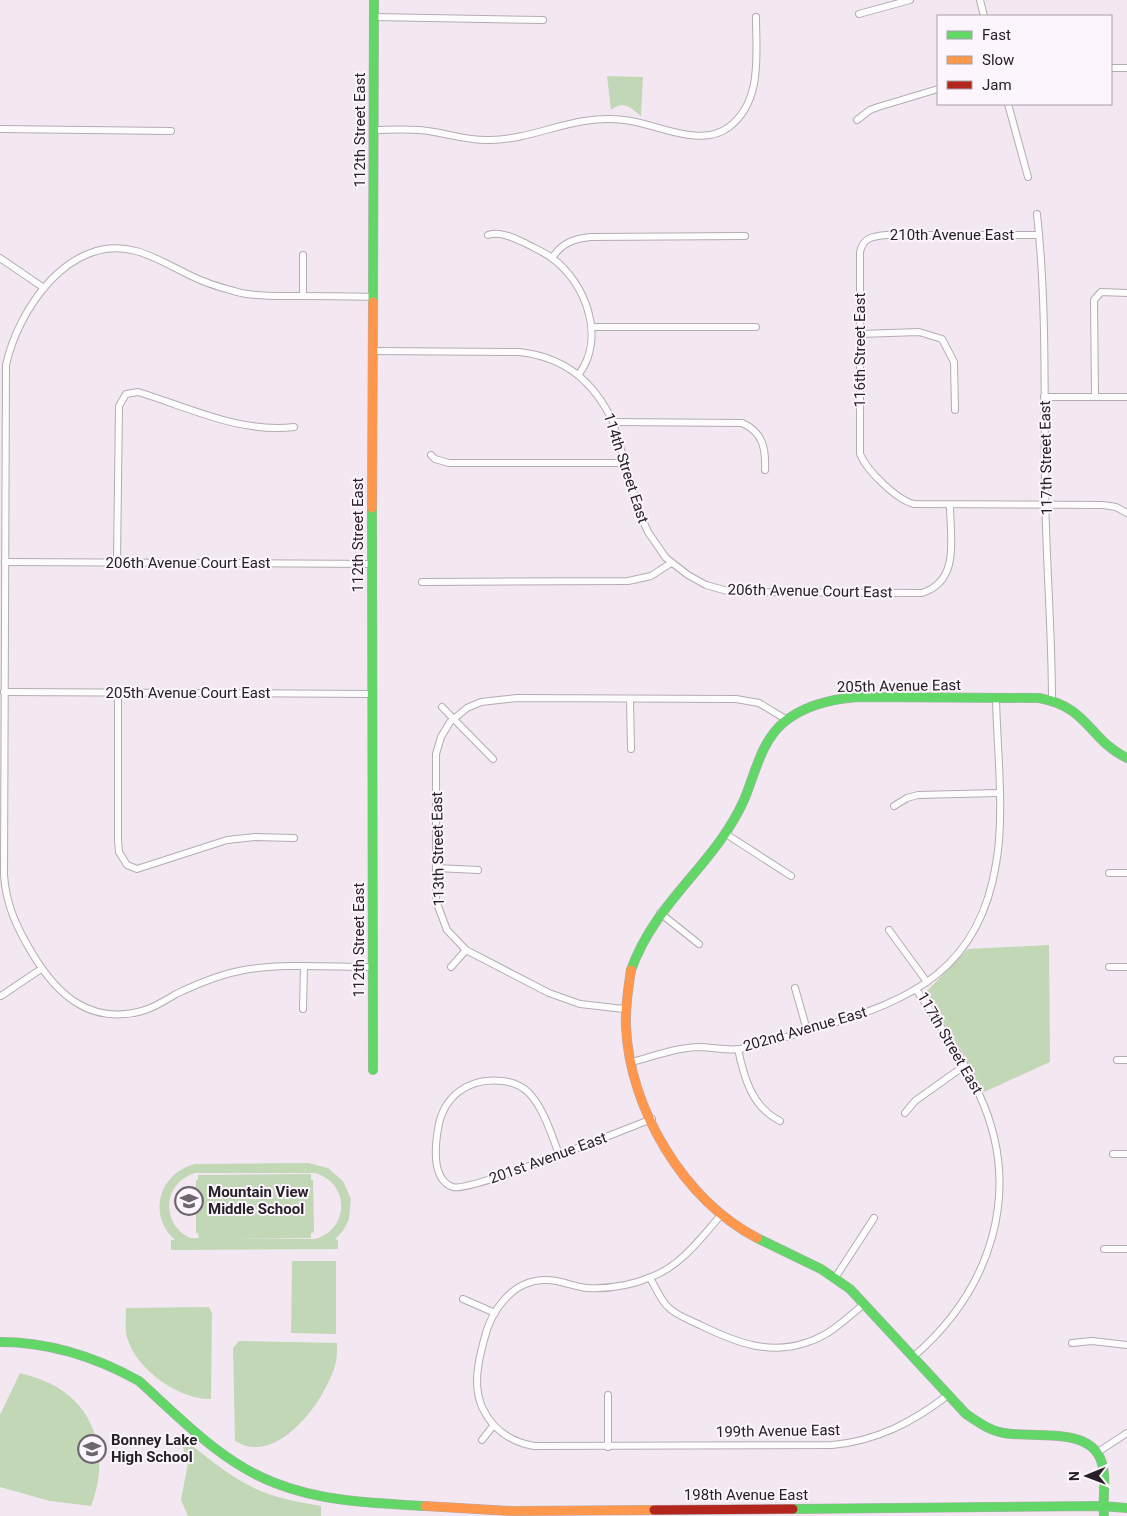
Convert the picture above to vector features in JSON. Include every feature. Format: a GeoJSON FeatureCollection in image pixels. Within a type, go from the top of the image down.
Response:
{"type":"FeatureCollection","features":[{"type":"Feature","properties":{"kind":"street","name":"112th Street East"},"geometry":{"type":"LineString","coordinates":[[373,1070],[371,694],[374,0]]}},
{"type":"Feature","properties":{"kind":"street"},"geometry":{"type":"LineString","coordinates":[[859,14],[910,0]]}},
{"type":"Feature","properties":{"kind":"street"},"geometry":{"type":"LineString","coordinates":[[980,0],[984,15]]}},
{"type":"Feature","properties":{"kind":"street"},"geometry":{"type":"LineString","coordinates":[[374,17],[543,20]]}},
{"type":"Feature","properties":{"kind":"street"},"geometry":{"type":"LineString","coordinates":[[374,130],[422,130],[460,138],[490,140],[525,136],[565,123],[596,119],[646,123],[697,136],[716,134],[730,126],[747,106],[753,91],[756,70],[756,17]]}},
{"type":"Feature","properties":{"kind":"street"},"geometry":{"type":"LineString","coordinates":[[1112,68],[1127,68]]}},
{"type":"Feature","properties":{"kind":"street"},"geometry":{"type":"LineString","coordinates":[[857,120],[870,110],[937,89]]}},
{"type":"Feature","properties":{"kind":"street"},"geometry":{"type":"LineString","coordinates":[[1008,105],[1028,177]]}},
{"type":"Feature","properties":{"kind":"street"},"geometry":{"type":"LineString","coordinates":[[0,129],[172,132]]}},
{"type":"Feature","properties":{"kind":"street","name":"117th Street East"},"geometry":{"type":"LineString","coordinates":[[1037,214],[1042,272],[1046,505],[1052,624],[1052,702]]}},
{"type":"Feature","properties":{"kind":"street"},"geometry":{"type":"LineString","coordinates":[[488,234],[494,233],[506,236],[552,258],[576,284],[592,327],[591,350],[579,374]]}},
{"type":"Feature","properties":{"kind":"street","name":"210th Avenue East"},"geometry":{"type":"LineString","coordinates":[[866,240],[874,236],[887,235],[1040,235]]}},
{"type":"Feature","properties":{"kind":"street"},"geometry":{"type":"LineString","coordinates":[[552,258],[564,244],[575,239],[590,237],[745,236]]}},
{"type":"Feature","properties":{"kind":"street","name":"116th Street East"},"geometry":{"type":"LineString","coordinates":[[866,240],[860,252],[860,448],[863,462],[902,500],[914,504],[950,505]]}},
{"type":"Feature","properties":{"kind":"street"},"geometry":{"type":"LineString","coordinates":[[373,296],[262,296],[242,293],[198,279],[147,254],[119,248],[84,254],[63,269],[44,288],[16,330],[6,366],[4,692],[5,890],[15,924],[41,969],[50,982],[73,1002],[99,1012],[121,1014],[144,1011],[205,981],[230,973],[278,967],[373,967]]}},
{"type":"Feature","properties":{"kind":"street"},"geometry":{"type":"LineString","coordinates":[[303,255],[304,296]]}},
{"type":"Feature","properties":{"kind":"street"},"geometry":{"type":"LineString","coordinates":[[0,258],[44,288]]}},
{"type":"Feature","properties":{"kind":"street"},"geometry":{"type":"LineString","coordinates":[[1095,396],[1094,303],[1098,294],[1127,292]]}},
{"type":"Feature","properties":{"kind":"street"},"geometry":{"type":"LineString","coordinates":[[592,327],[756,327]]}},
{"type":"Feature","properties":{"kind":"street"},"geometry":{"type":"LineString","coordinates":[[860,334],[919,332],[942,339],[950,349],[954,362],[954,410]]}},
{"type":"Feature","properties":{"kind":"street","name":"114th Street East"},"geometry":{"type":"LineString","coordinates":[[373,352],[519,352],[557,361],[579,374],[599,396],[613,422],[624,463],[648,532],[671,563]]}},
{"type":"Feature","properties":{"kind":"street"},"geometry":{"type":"LineString","coordinates":[[117,562],[119,406],[122,396],[128,392],[138,392],[216,419],[240,425],[275,428],[294,427]]}},
{"type":"Feature","properties":{"kind":"street"},"geometry":{"type":"LineString","coordinates":[[1044,397],[1127,397]]}},
{"type":"Feature","properties":{"kind":"street"},"geometry":{"type":"LineString","coordinates":[[613,422],[742,423],[752,428],[762,439],[766,458],[765,470]]}},
{"type":"Feature","properties":{"kind":"street"},"geometry":{"type":"LineString","coordinates":[[431,455],[435,459],[449,464],[624,463]]}},
{"type":"Feature","properties":{"kind":"street"},"geometry":{"type":"LineString","coordinates":[[950,505],[1103,505],[1116,506],[1127,513]]}},
{"type":"Feature","properties":{"kind":"street","name":"206th Avenue Court East"},"geometry":{"type":"LineString","coordinates":[[671,563],[706,585],[731,592],[922,592],[938,586],[946,576],[950,563],[950,505]]}},
{"type":"Feature","properties":{"kind":"street","name":"206th Avenue Court East"},"geometry":{"type":"LineString","coordinates":[[5,562],[372,564]]}},
{"type":"Feature","properties":{"kind":"street"},"geometry":{"type":"LineString","coordinates":[[422,582],[628,581],[651,576],[671,563]]}},
{"type":"Feature","properties":{"kind":"street","name":"205th Avenue Court East"},"geometry":{"type":"LineString","coordinates":[[4,692],[371,694]]}},
{"type":"Feature","properties":{"kind":"street"},"geometry":{"type":"LineString","coordinates":[[118,692],[118,840],[119,852],[125,863],[131,868],[137,869],[227,840],[255,837],[294,838]]}},
{"type":"Feature","properties":{"kind":"street"},"geometry":{"type":"LineString","coordinates":[[630,698],[631,749]]}},
{"type":"Feature","properties":{"kind":"street"},"geometry":{"type":"LineString","coordinates":[[454,719],[474,704],[498,700],[630,698],[736,699],[759,703],[787,720]]}},
{"type":"Feature","properties":{"kind":"street","name":"205th Avenue East"},"geometry":{"type":"LineString","coordinates":[[948,1395],[848,1287],[817,1266],[745,1232],[721,1215],[685,1180],[667,1152],[652,1119],[626,1044],[624,1009],[632,962],[643,939],[660,913],[726,834],[743,803],[766,744],[787,720],[806,708],[842,698],[1036,698],[1070,708],[1082,716],[1108,748],[1127,758]]}},
{"type":"Feature","properties":{"kind":"street","name":"117th Street East"},"geometry":{"type":"LineString","coordinates":[[912,1357],[935,1338],[968,1296],[987,1256],[996,1218],[999,1176],[994,1137],[979,1093],[916,989],[946,968],[962,950],[985,906],[994,878],[998,849],[996,698]]}},
{"type":"Feature","properties":{"kind":"street"},"geometry":{"type":"LineString","coordinates":[[442,707],[493,758]]}},
{"type":"Feature","properties":{"kind":"street","name":"113th Street East"},"geometry":{"type":"LineString","coordinates":[[454,719],[444,732],[436,754],[436,901],[440,917],[451,936],[466,950]]}},
{"type":"Feature","properties":{"kind":"street"},"geometry":{"type":"LineString","coordinates":[[894,806],[918,795],[998,793]]}},
{"type":"Feature","properties":{"kind":"street"},"geometry":{"type":"LineString","coordinates":[[726,834],[791,876]]}},
{"type":"Feature","properties":{"kind":"street"},"geometry":{"type":"LineString","coordinates":[[436,868],[478,870]]}},
{"type":"Feature","properties":{"kind":"street"},"geometry":{"type":"LineString","coordinates":[[1109,873],[1127,873]]}},
{"type":"Feature","properties":{"kind":"street"},"geometry":{"type":"LineString","coordinates":[[660,913],[699,944]]}},
{"type":"Feature","properties":{"kind":"street"},"geometry":{"type":"LineString","coordinates":[[889,930],[927,982]]}},
{"type":"Feature","properties":{"kind":"street"},"geometry":{"type":"LineString","coordinates":[[451,968],[466,950],[549,993],[580,1004],[624,1009]]}},
{"type":"Feature","properties":{"kind":"street"},"geometry":{"type":"LineString","coordinates":[[303,1009],[304,966]]}},
{"type":"Feature","properties":{"kind":"street"},"geometry":{"type":"LineString","coordinates":[[1109,967],[1127,967]]}},
{"type":"Feature","properties":{"kind":"street"},"geometry":{"type":"LineString","coordinates":[[1,996],[41,969]]}},
{"type":"Feature","properties":{"kind":"street"},"geometry":{"type":"LineString","coordinates":[[795,988],[807,1030]]}},
{"type":"Feature","properties":{"kind":"street","name":"202nd Avenue East"},"geometry":{"type":"LineString","coordinates":[[632,1062],[686,1048],[738,1049],[877,1008],[916,989]]}},
{"type":"Feature","properties":{"kind":"street"},"geometry":{"type":"LineString","coordinates":[[738,1049],[754,1100],[764,1111],[780,1121]]}},
{"type":"Feature","properties":{"kind":"street"},"geometry":{"type":"LineString","coordinates":[[1117,1060],[1127,1060]]}},
{"type":"Feature","properties":{"kind":"street"},"geometry":{"type":"LineString","coordinates":[[905,1113],[915,1101],[964,1066]]}},
{"type":"Feature","properties":{"kind":"street","name":"201st Avenue East"},"geometry":{"type":"LineString","coordinates":[[559,1154],[538,1106],[527,1091],[507,1081],[476,1082],[463,1088],[452,1097],[438,1129],[437,1161],[439,1174],[444,1182],[457,1188],[471,1186],[559,1154],[652,1119]]}},
{"type":"Feature","properties":{"kind":"street"},"geometry":{"type":"LineString","coordinates":[[1113,1154],[1127,1154]]}},
{"type":"Feature","properties":{"kind":"street"},"geometry":{"type":"LineString","coordinates":[[482,1440],[493,1426],[482,1406],[477,1385],[479,1358],[485,1336],[495,1313],[510,1293],[531,1282],[548,1280],[597,1288],[620,1286],[650,1278],[685,1255],[721,1215]]}},
{"type":"Feature","properties":{"kind":"street"},"geometry":{"type":"LineString","coordinates":[[834,1278],[874,1218]]}},
{"type":"Feature","properties":{"kind":"street"},"geometry":{"type":"LineString","coordinates":[[1104,1249],[1127,1249]]}},
{"type":"Feature","properties":{"kind":"street"},"geometry":{"type":"LineString","coordinates":[[650,1278],[664,1302],[680,1315],[730,1339],[757,1347],[789,1347],[806,1343],[834,1329],[864,1304]]}},
{"type":"Feature","properties":{"kind":"street"},"geometry":{"type":"LineString","coordinates":[[463,1298],[495,1313]]}},
{"type":"Feature","properties":{"kind":"street"},"geometry":{"type":"LineString","coordinates":[[1072,1343],[1092,1341],[1127,1345]]}},
{"type":"Feature","properties":{"kind":"street","name":"198th Avenue East"},"geometry":{"type":"LineString","coordinates":[[0,1342],[41,1344],[94,1358],[139,1381],[196,1432],[250,1472],[305,1494],[365,1503],[502,1510],[782,1512],[1103,1511],[1127,1508]]}},
{"type":"Feature","properties":{"kind":"street"},"geometry":{"type":"LineString","coordinates":[[608,1395],[608,1447]]}},
{"type":"Feature","properties":{"kind":"street"},"geometry":{"type":"LineString","coordinates":[[948,1395],[966,1414],[993,1430],[1026,1436],[1074,1437],[1086,1441],[1098,1452],[1103,1472],[1103,1511]]}},
{"type":"Feature","properties":{"kind":"street","name":"199th Avenue East"},"geometry":{"type":"LineString","coordinates":[[493,1426],[512,1439],[534,1446],[842,1444],[874,1437],[894,1430],[916,1419],[948,1395]]}},
{"type":"Feature","properties":{"kind":"street"},"geometry":{"type":"LineString","coordinates":[[1098,1452],[1127,1433]]}},
{"type":"Feature","properties":{"kind":"green space"},"geometry":{"type":"Polygon","coordinates":[[[607,76],[643,77],[641,116],[624,105],[611,110],[607,76]]]}},
{"type":"Feature","properties":{"kind":"green space"},"geometry":{"type":"Polygon","coordinates":[[[1049,945],[1050,1062],[984,1092],[962,1051],[928,999],[927,991],[968,949],[1049,945]]]}},
{"type":"Feature","properties":{"kind":"green space"},"geometry":{"type":"Polygon","coordinates":[[[308,1163],[328,1168],[343,1181],[351,1199],[349,1219],[343,1231],[335,1239],[338,1240],[338,1249],[171,1250],[171,1240],[175,1240],[166,1230],[161,1219],[161,1196],[165,1185],[183,1169],[195,1164],[308,1163]],[[195,1173],[184,1178],[176,1185],[171,1194],[170,1213],[180,1231],[190,1238],[315,1239],[326,1234],[335,1226],[340,1216],[341,1206],[340,1196],[335,1186],[326,1178],[315,1173],[195,1173]]]}},
{"type":"Feature","properties":{"kind":"green space"},"geometry":{"type":"Polygon","coordinates":[[[311,1174],[311,1180],[313,1180],[314,1232],[311,1233],[311,1238],[199,1239],[198,1233],[196,1233],[196,1180],[198,1180],[198,1175],[311,1174]]]}},
{"type":"Feature","properties":{"kind":"green space"},"geometry":{"type":"Polygon","coordinates":[[[292,1261],[336,1261],[336,1334],[291,1333],[292,1261]]]}},
{"type":"Feature","properties":{"kind":"green space"},"geometry":{"type":"Polygon","coordinates":[[[209,1307],[212,1313],[211,1399],[187,1395],[152,1374],[134,1354],[126,1335],[126,1308],[209,1307]]]}},
{"type":"Feature","properties":{"kind":"green space"},"geometry":{"type":"Polygon","coordinates":[[[239,1341],[337,1343],[336,1362],[332,1375],[316,1403],[294,1429],[281,1439],[267,1445],[251,1447],[235,1441],[233,1348],[239,1341]]]}},
{"type":"Feature","properties":{"kind":"green space"},"geometry":{"type":"Polygon","coordinates":[[[20,1373],[46,1381],[60,1389],[74,1400],[92,1426],[97,1442],[99,1474],[91,1506],[50,1501],[0,1487],[0,1415],[20,1373]]]}},
{"type":"Feature","properties":{"kind":"green space"},"geometry":{"type":"Polygon","coordinates":[[[179,1434],[196,1449],[244,1482],[278,1497],[321,1506],[321,1516],[188,1516],[181,1500],[188,1463],[179,1434]]]}},
{"type":"Feature","properties":{"kind":"traffic: fast"},"geometry":{"type":"LineString","coordinates":[[373,302],[374,0]]}},
{"type":"Feature","properties":{"kind":"traffic: fast"},"geometry":{"type":"LineString","coordinates":[[372,508],[373,1070]]}},
{"type":"Feature","properties":{"kind":"traffic: fast"},"geometry":{"type":"LineString","coordinates":[[631,970],[642,945],[655,923],[718,844],[732,823],[744,800],[759,759],[769,739],[783,723],[809,707],[828,701],[858,697],[1039,698],[1056,702],[1079,716],[1104,742],[1127,758]]}},
{"type":"Feature","properties":{"kind":"traffic: fast"},"geometry":{"type":"LineString","coordinates":[[757,1238],[821,1269],[850,1289],[966,1414],[980,1423],[1004,1433],[1071,1438],[1093,1448],[1100,1458],[1104,1472],[1104,1516]]}},
{"type":"Feature","properties":{"kind":"traffic: fast"},"geometry":{"type":"LineString","coordinates":[[0,1342],[37,1345],[72,1352],[123,1372],[139,1381],[219,1452],[237,1464],[275,1483],[330,1498],[425,1506]]}},
{"type":"Feature","properties":{"kind":"traffic: fast"},"geometry":{"type":"LineString","coordinates":[[793,1509],[1102,1506],[1127,1508]]}},
{"type":"Feature","properties":{"kind":"traffic: slow"},"geometry":{"type":"LineString","coordinates":[[372,508],[373,302]]}},
{"type":"Feature","properties":{"kind":"traffic: slow"},"geometry":{"type":"LineString","coordinates":[[631,970],[627,998],[626,1027],[630,1058],[638,1089],[650,1120],[665,1149],[684,1176],[706,1200],[730,1221],[757,1238]]}},
{"type":"Feature","properties":{"kind":"traffic: slow"},"geometry":{"type":"LineString","coordinates":[[425,1506],[512,1511],[654,1510]]}},
{"type":"Feature","properties":{"kind":"traffic: jam"},"geometry":{"type":"LineString","coordinates":[[654,1510],[793,1509]]}},
{"type":"Feature","properties":{"kind":"place","name":"Mountain View Middle School"},"geometry":{"type":"Point","coordinates":[189,1201]}},
{"type":"Feature","properties":{"kind":"place","name":"Bonney Lake High School"},"geometry":{"type":"Point","coordinates":[92,1449]}}]}
